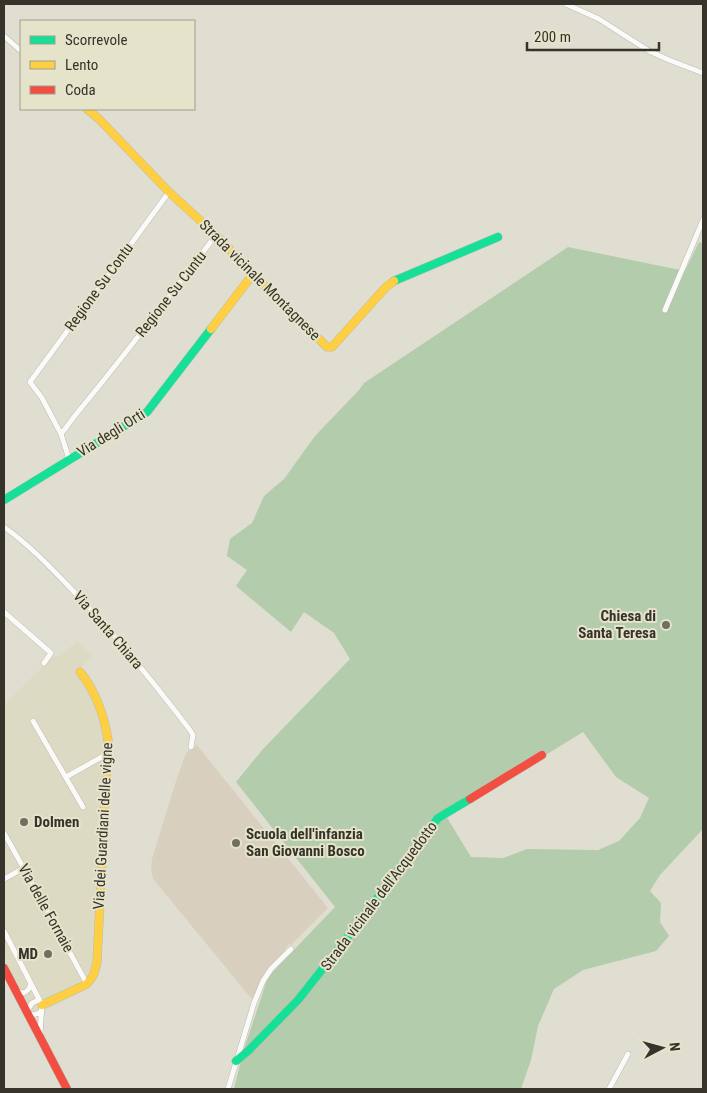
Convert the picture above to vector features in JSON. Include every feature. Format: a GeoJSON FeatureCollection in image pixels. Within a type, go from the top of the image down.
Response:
{"type":"FeatureCollection","features":[{"type":"Feature","properties":{"kind":"street"},"geometry":{"type":"LineString","coordinates":[[566,4],[599,19],[649,51],[703,73]]}},
{"type":"Feature","properties":{"kind":"street"},"geometry":{"type":"LineString","coordinates":[[4,36],[20,50]]}},
{"type":"Feature","properties":{"kind":"street","name":"Strada vicinale Montagnese"},"geometry":{"type":"LineString","coordinates":[[88,110],[327,347],[332,347],[386,287],[396,280],[498,237]]}},
{"type":"Feature","properties":{"kind":"street","name":"Regione Su Contu"},"geometry":{"type":"LineString","coordinates":[[61,434],[42,398],[30,382],[169,192]]}},
{"type":"Feature","properties":{"kind":"street"},"geometry":{"type":"LineString","coordinates":[[665,310],[703,220]]}},
{"type":"Feature","properties":{"kind":"street","name":"Regione Su Cuntu"},"geometry":{"type":"LineString","coordinates":[[61,434],[216,236]]}},
{"type":"Feature","properties":{"kind":"street","name":"Via degli Orti"},"geometry":{"type":"LineString","coordinates":[[4,500],[147,412],[253,274]]}},
{"type":"Feature","properties":{"kind":"street"},"geometry":{"type":"LineString","coordinates":[[61,434],[69,459]]}},
{"type":"Feature","properties":{"kind":"street","name":"Via Santa Chiara"},"geometry":{"type":"LineString","coordinates":[[4,527],[52,569],[106,626],[150,678],[190,730],[193,735],[191,747]]}},
{"type":"Feature","properties":{"kind":"street"},"geometry":{"type":"LineString","coordinates":[[4,612],[52,653],[44,663]]}},
{"type":"Feature","properties":{"kind":"street","name":"Via dei Guardiani delle vigne"},"geometry":{"type":"LineString","coordinates":[[80,672],[88,682],[101,707],[108,740],[97,962],[96,972],[87,984]]}},
{"type":"Feature","properties":{"kind":"street"},"geometry":{"type":"LineString","coordinates":[[33,721],[83,807]]}},
{"type":"Feature","properties":{"kind":"street"},"geometry":{"type":"LineString","coordinates":[[66,777],[108,754]]}},
{"type":"Feature","properties":{"kind":"street","name":"Strada vicinale dell'Acquedotto"},"geometry":{"type":"LineString","coordinates":[[236,1061],[298,1000],[438,818],[542,755]]}},
{"type":"Feature","properties":{"kind":"street","name":"Via delle Fornaie"},"geometry":{"type":"LineString","coordinates":[[4,833],[87,984]]}},
{"type":"Feature","properties":{"kind":"street"},"geometry":{"type":"LineString","coordinates":[[4,879],[24,868]]}},
{"type":"Feature","properties":{"kind":"street"},"geometry":{"type":"LineString","coordinates":[[4,931],[41,1006],[40,1039]]}},
{"type":"Feature","properties":{"kind":"street"},"geometry":{"type":"LineString","coordinates":[[228,1089],[254,1003],[263,981],[271,969],[291,949]]}},
{"type":"Feature","properties":{"kind":"street"},"geometry":{"type":"LineString","coordinates":[[4,968],[67,1089]]}},
{"type":"Feature","properties":{"kind":"street"},"geometry":{"type":"LineString","coordinates":[[16,991],[21,993],[27,992],[30,989],[31,983]]}},
{"type":"Feature","properties":{"kind":"street"},"geometry":{"type":"LineString","coordinates":[[27,1012],[35,1015],[41,1006],[87,984]]}},
{"type":"Feature","properties":{"kind":"street"},"geometry":{"type":"LineString","coordinates":[[20,998],[41,1006]]}},
{"type":"Feature","properties":{"kind":"street"},"geometry":{"type":"LineString","coordinates":[[27,1012],[32,1003]]}},
{"type":"Feature","properties":{"kind":"street"},"geometry":{"type":"LineString","coordinates":[[609,1089],[628,1054]]}},
{"type":"Feature","properties":{"kind":"shaded area"},"geometry":{"type":"Polygon","coordinates":[[[78,641],[93,656],[81,667],[89,675],[96,687],[111,728],[113,740],[101,968],[96,981],[87,989],[35,1016],[4,958],[4,705],[53,657],[56,655],[58,657],[78,641]]]}},
{"type":"Feature","properties":{"kind":"shaded area"},"geometry":{"type":"Polygon","coordinates":[[[197,745],[328,908],[291,945],[289,944],[285,951],[271,965],[254,999],[251,998],[153,879],[152,859],[176,781],[186,753],[197,745]]]}},
{"type":"Feature","properties":{"kind":"green space"},"geometry":{"type":"Polygon","coordinates":[[[699,242],[703,244],[703,829],[660,875],[650,891],[661,903],[660,922],[669,936],[656,951],[583,970],[554,989],[538,1026],[531,1060],[521,1089],[234,1089],[243,1052],[268,977],[335,907],[236,782],[263,749],[350,659],[334,633],[304,612],[291,632],[236,586],[247,570],[227,556],[230,539],[252,523],[264,496],[284,479],[315,436],[364,383],[568,247],[685,271],[699,242]],[[583,732],[446,816],[471,857],[503,858],[527,849],[598,850],[619,841],[640,818],[649,798],[616,777],[583,732]]]}},
{"type":"Feature","properties":{"kind":"traffic: fast"},"geometry":{"type":"LineString","coordinates":[[394,281],[498,237]]}},
{"type":"Feature","properties":{"kind":"traffic: fast"},"geometry":{"type":"LineString","coordinates":[[4,500],[147,412],[211,329]]}},
{"type":"Feature","properties":{"kind":"traffic: fast"},"geometry":{"type":"LineString","coordinates":[[236,1061],[298,1000],[438,818],[470,799]]}},
{"type":"Feature","properties":{"kind":"traffic: slow"},"geometry":{"type":"LineString","coordinates":[[88,110],[327,347],[332,347],[386,287],[394,281]]}},
{"type":"Feature","properties":{"kind":"traffic: slow"},"geometry":{"type":"LineString","coordinates":[[211,329],[253,274]]}},
{"type":"Feature","properties":{"kind":"traffic: slow"},"geometry":{"type":"LineString","coordinates":[[42,1005],[87,984],[94,974],[97,962],[108,740],[98,704],[91,687],[80,672]]}},
{"type":"Feature","properties":{"kind":"traffic: jam"},"geometry":{"type":"LineString","coordinates":[[470,799],[542,755]]}},
{"type":"Feature","properties":{"kind":"traffic: jam"},"geometry":{"type":"LineString","coordinates":[[4,968],[67,1089]]}},
{"type":"Feature","properties":{"kind":"place","name":"Chiesa di Santa Teresa"},"geometry":{"type":"Point","coordinates":[666,625]}},
{"type":"Feature","properties":{"kind":"place","name":"Dolmen"},"geometry":{"type":"Point","coordinates":[24,822]}},
{"type":"Feature","properties":{"kind":"place","name":"Scuola dell'infanzia San Giovanni Bosco"},"geometry":{"type":"Point","coordinates":[236,843]}},
{"type":"Feature","properties":{"kind":"place","name":"MD"},"geometry":{"type":"Point","coordinates":[48,954]}}]}
